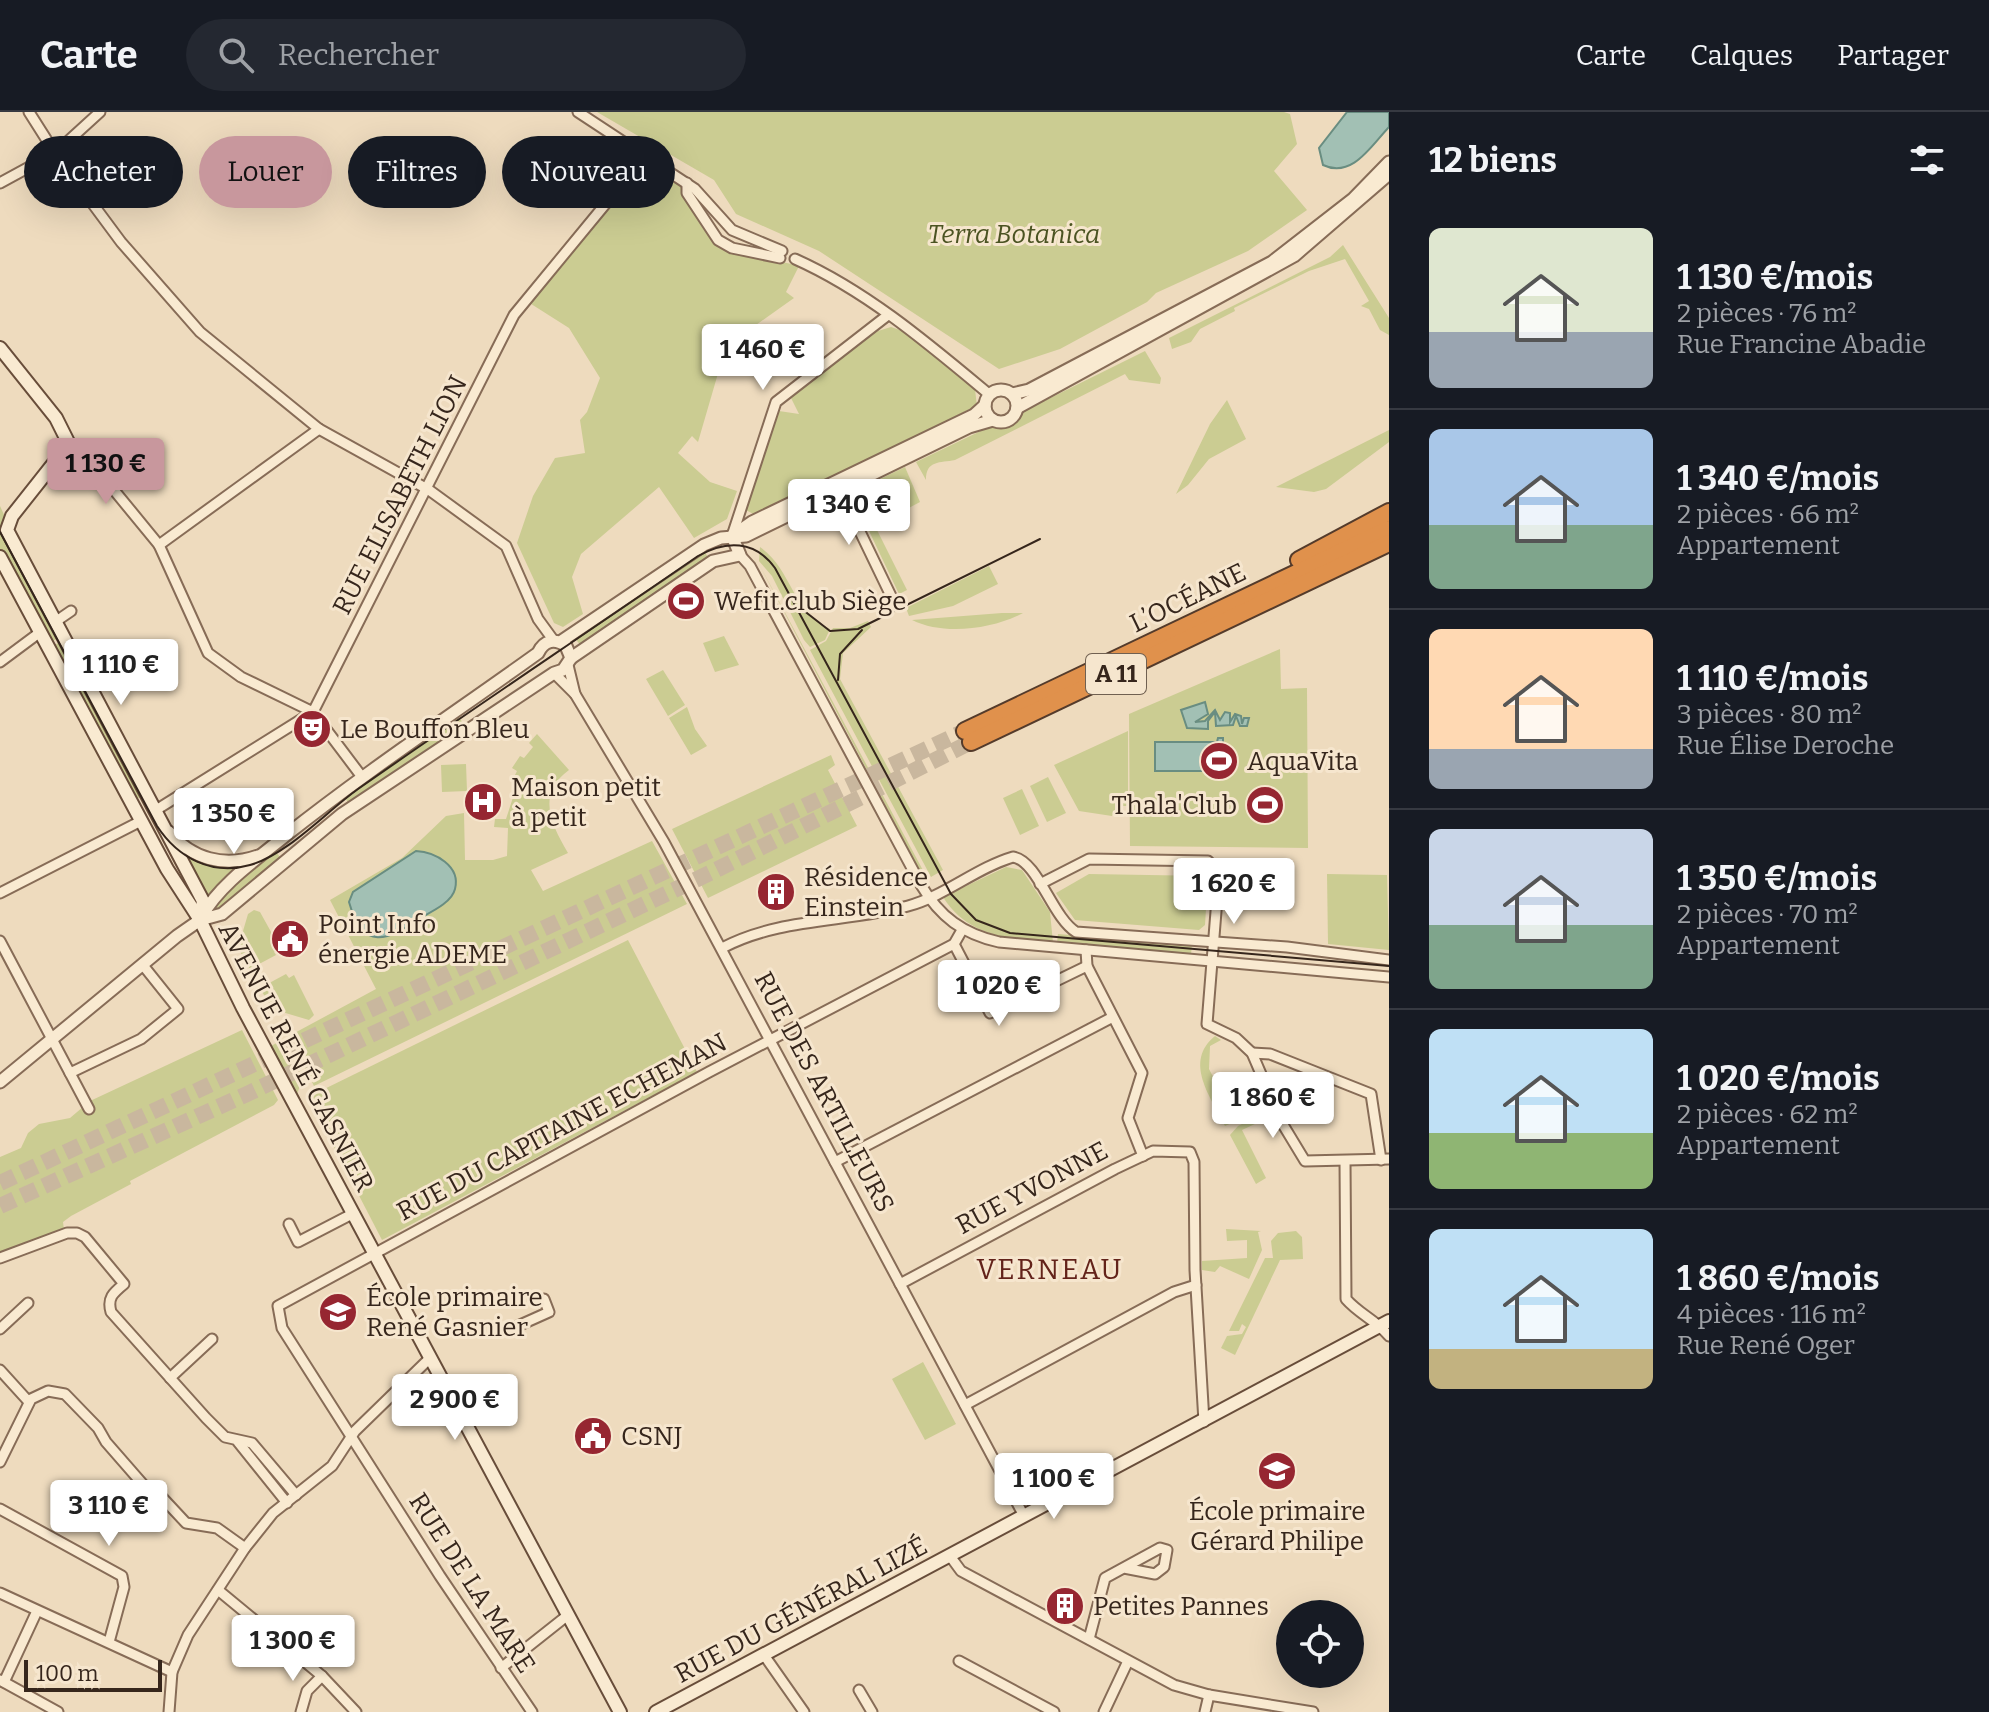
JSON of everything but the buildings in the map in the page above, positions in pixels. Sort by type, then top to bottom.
[{"type":"highway","points":[[1207,615],[1219,601],[1389,512]]},
{"type":"highway","name":"L’OCÉANE","points":[[1387,545],[968,736],[1207,615],[1389,529]]},
{"type":"main road","points":[[0,349],[56,418],[69,444],[8,524],[7,530],[203,901],[200,920]]},
{"type":"main road","points":[[0,557],[141,821],[189,908],[200,920]]},
{"type":"main road","name":"AVENUE RENÉ GASNIER","points":[[200,920],[222,969],[620,1712]]},
{"type":"main road","name":"RUE DU GÉNÉRAL LIZÉ","points":[[656,1712],[1204,1422],[1277,1379],[1386,1328]]},
{"type":"street","points":[[29,112],[44,136]]},
{"type":"street","points":[[74,136],[100,112]]},
{"type":"street","points":[[578,112],[615,136]]},
{"type":"street","points":[[200,920],[210,901],[262,854],[362,777],[540,650],[704,545],[732,536],[746,536],[972,416],[1001,390],[1012,394],[1029,390],[1272,262],[1353,199],[1389,162]]},
{"type":"street","points":[[0,183],[24,170]]},
{"type":"street","points":[[837,485],[969,427],[993,420],[1008,420],[1017,408],[1294,256],[1389,174]]},
{"type":"street","points":[[675,175],[687,183],[732,230],[781,255],[732,248],[718,240],[687,193],[687,183]]},
{"type":"street","points":[[96,208],[121,242],[200,332],[319,429],[429,490],[506,546],[538,619],[569,661]]},
{"type":"street","name":"RUE ELISABETH LION","points":[[313,712],[429,490],[514,315],[602,208]]},
{"type":"street","points":[[795,259],[818,269],[924,340],[988,400],[993,420]]},
{"type":"street","points":[[888,315],[776,402],[732,536],[928,898],[962,930],[999,942],[1389,977]]},
{"type":"street","points":[[1012,394],[1017,408]]},
{"type":"street","points":[[159,545],[319,429]]},
{"type":"street","points":[[69,444],[86,456],[159,545],[208,653],[241,677],[313,712],[362,777]]},
{"type":"street","points":[[837,485],[892,598]]},
{"type":"street","points":[[0,1082],[142,964],[200,920],[222,914],[342,814],[554,673],[713,561],[740,555]]},
{"type":"street","points":[[55,622],[71,611]]},
{"type":"street","points":[[538,619],[540,664],[554,673]]},
{"type":"street","points":[[0,662],[39,633]]},
{"type":"street","name":"RUE DES ARTILLEURS","points":[[569,661],[575,694]]},
{"type":"street","name":"RUE DES ARTILLEURS","points":[[554,673],[575,694],[722,948],[1024,1516]]},
{"type":"street","points":[[156,810],[313,712]]},
{"type":"street","points":[[0,893],[141,821]]},
{"type":"street","points":[[167,830],[190,851],[213,860],[235,861],[262,854]]},
{"type":"street","points":[[722,948],[793,924],[904,907],[1013,857],[1025,862],[1069,927],[1076,932],[1213,941],[1389,960]]},
{"type":"street","points":[[1040,884],[1089,859],[1208,861],[1219,874],[1206,1021],[1236,1038],[1252,1053],[1303,1160],[1385,1160],[1371,1094],[1270,1054],[1252,1053]]},
{"type":"street","points":[[962,930],[954,944],[986,1009],[992,1013],[1087,966]]},
{"type":"street","points":[[0,941],[89,1109]]},
{"type":"street","name":"RUE DU CAPITAINE ECHEMAN","points":[[350,1437],[282,1328],[276,1313],[278,1306],[954,944]]},
{"type":"street","points":[[1086,950],[1087,966],[1111,1018],[1142,1073],[1128,1118],[1143,1156]]},
{"type":"street","points":[[70,1073],[141,1039],[178,1009],[142,964]]},
{"type":"street","points":[[835,1162],[1111,1018]]},
{"type":"street","name":"RUE YVONNE","points":[[900,1284],[1153,1151],[1190,1152],[1194,1162],[1196,1285]]},
{"type":"street","points":[[1345,1161],[1346,1299],[1363,1318],[1386,1328]]},
{"type":"street","name":"AVENUE RENÉ GASNIER","points":[[289,1224],[298,1242],[354,1213]]},
{"type":"street","points":[[0,1258],[67,1233],[85,1237],[124,1284],[108,1303],[111,1312],[225,1437],[252,1443],[296,1495]]},
{"type":"street","points":[[965,1405],[1174,1292],[1196,1285],[1204,1422]]},
{"type":"street","points":[[511,1329],[549,1312],[544,1299]]},
{"type":"street","points":[[0,1329],[28,1303]]},
{"type":"street","points":[[170,1378],[212,1339]]},
{"type":"street","points":[[169,1712],[172,1672],[188,1635],[245,1548],[273,1513],[332,1466],[350,1437],[430,1358]]},
{"type":"street","points":[[0,1370],[29,1402]]},
{"type":"street","points":[[0,1462],[29,1402],[48,1391],[65,1394],[98,1428],[106,1442],[147,1489],[158,1493],[186,1523],[217,1528],[245,1548]]},
{"type":"street","name":"RUE DE LA MARE","points":[[350,1437],[532,1712]]},
{"type":"street","points":[[238,1442],[287,1503]]},
{"type":"street","points":[[0,1509],[122,1576],[124,1587],[109,1642]]},
{"type":"street","points":[[950,1556],[961,1571],[1174,1685],[1209,1695],[1313,1712]]},
{"type":"street","points":[[1089,1639],[1101,1585],[1105,1578],[1124,1568]]},
{"type":"street","points":[[218,1590],[322,1676],[356,1712]]},
{"type":"street","points":[[0,1593],[172,1672]]},
{"type":"street","points":[[37,1611],[2,1681],[58,1712]]},
{"type":"street","points":[[501,1668],[568,1615]]},
{"type":"street","points":[[764,1655],[804,1712]]},
{"type":"street","points":[[959,1661],[1054,1712]]},
{"type":"street","points":[[1104,1712],[1128,1661]]},
{"type":"street","points":[[301,1712],[307,1691],[322,1676]]},
{"type":"street","points":[[859,1690],[872,1712]]},
{"type":"street","points":[[1205,1712],[1209,1695]]},
{"type":"green space","name":"Terra Botanica","points":[[597,112],[1284,112],[1290,114],[1297,144],[1274,171],[1307,210],[1248,251],[1156,293],[1147,302],[1060,349],[999,369],[819,251],[736,214],[714,180],[675,157],[675,136],[638,136]]},
{"type":"green space","points":[[675,180],[720,240],[756,257],[799,266],[786,292],[794,298],[746,332],[743,330],[719,370],[698,442],[692,436],[678,453],[710,482],[737,491],[727,519],[694,538],[659,487],[581,554],[572,577],[583,614],[563,627],[554,623],[517,543],[533,496],[555,458],[585,453],[580,420],[587,412],[600,378],[569,328],[528,302],[609,208],[675,208]]},
{"type":"green space","points":[[1343,245],[1389,318],[1389,335],[1380,330],[1369,309],[1361,306],[1369,301],[1345,259],[1309,271],[1234,308],[1235,311],[1200,329],[1191,342],[1172,349],[1169,338],[1330,257]]},
{"type":"green space","points":[[891,327],[903,331],[975,389],[977,407],[972,413],[970,409],[755,515],[746,510],[779,411],[799,414],[789,394],[878,331]]},
{"type":"green space","points":[[1145,351],[1161,378],[1160,384],[1129,380],[1125,374],[955,460],[931,466],[926,480],[916,462],[991,426],[1011,427],[1024,411]]},
{"type":"green space","points":[[1227,400],[1246,439],[1209,459],[1188,485],[1176,494],[1210,424]]},
{"type":"green space","points":[[1389,430],[1389,442],[1326,489],[1314,492],[1276,487]]},
{"type":"green space","points":[[905,467],[920,502],[875,526],[907,590],[899,594],[851,493]]},
{"type":"green space","points":[[0,506],[60,637],[49,643],[0,550]]},
{"type":"green space","points":[[760,547],[779,567],[807,612],[830,629],[825,640],[810,647],[804,640],[772,576],[759,561]]},
{"type":"green space","points":[[703,549],[709,559],[581,646],[574,637]]},
{"type":"green space","points":[[759,564],[926,876],[923,877]]},
{"type":"green space","points":[[989,566],[998,584],[953,606],[909,616],[906,608]]},
{"type":"green space","points":[[1023,613],[998,623],[953,629],[912,620]]},
{"type":"green space","points":[[868,621],[871,627],[843,653],[840,679],[943,870],[931,877],[810,650],[826,641],[833,628],[850,628]]},
{"type":"green space","points":[[724,636],[739,665],[715,672],[703,643]]},
{"type":"green space","points":[[62,641],[144,795],[133,801],[51,647]]},
{"type":"green space","name":"AquaVita","points":[[1280,649],[1281,689],[1307,688],[1308,848],[1130,846],[1129,714]]},
{"type":"green space","points":[[663,670],[685,705],[668,716],[646,679]]},
{"type":"green space","points":[[687,707],[695,729],[707,746],[691,755],[669,718]]},
{"type":"green space","points":[[458,716],[465,726],[350,805],[343,795]]},
{"type":"green space","points":[[1128,731],[1128,806],[1118,806],[1112,816],[1079,811],[1054,765]]},
{"type":"green space","points":[[537,734],[569,770],[559,779],[550,799],[552,820],[568,853],[531,870],[543,891],[652,841],[687,904],[314,1086],[289,1036],[376,989],[330,900],[402,858],[446,816],[464,813],[465,860],[493,860],[507,856],[508,828],[494,827],[495,819],[506,819],[518,782],[513,779],[517,771],[512,768],[520,756],[524,758],[533,747],[529,743]]},
{"type":"green space","points":[[831,755],[835,765],[828,770],[857,826],[708,898],[672,829]]},
{"type":"green space","points":[[466,764],[467,791],[442,792],[441,765]]},
{"type":"green space","points":[[1048,777],[1066,813],[1047,822],[1030,786]]},
{"type":"green space","points":[[1022,789],[1039,826],[1020,835],[1003,798]]},
{"type":"green space","points":[[182,850],[249,862],[209,896]]},
{"type":"green space","points":[[274,850],[282,859],[220,910],[213,909],[243,875]]},
{"type":"green space","points":[[1006,867],[1022,870],[1050,912],[1053,943],[991,934],[965,920],[943,897]]},
{"type":"green space","points":[[1089,874],[1208,876],[1205,925],[1199,930],[1075,920],[1056,893]]},
{"type":"green space","points":[[1327,874],[1387,875],[1389,950],[1328,944]]},
{"type":"green space","points":[[254,910],[260,912],[280,948],[274,952],[276,955],[250,969],[238,948],[248,914]]},
{"type":"green space","points":[[1058,934],[1192,945],[1191,954],[1057,943]]},
{"type":"green space","points":[[628,940],[697,1072],[382,1240],[308,1097]]},
{"type":"green space","points":[[286,974],[289,978],[294,975],[314,1015],[309,1020],[272,1009],[260,988]]},
{"type":"green space","points":[[242,1030],[278,1100],[274,1105],[130,1181],[131,1184],[71,1216],[63,1222],[64,1230],[0,1252],[0,1157],[21,1148],[28,1133],[39,1124],[70,1118],[90,1101]]},
{"type":"green space","points":[[1215,1036],[1221,1040],[1210,1046],[1209,1069],[1236,1121],[1225,1126],[1207,1092],[1200,1068],[1206,1046]]},
{"type":"green space","points":[[282,1040],[303,1078],[297,1094],[271,1046]]},
{"type":"green space","points":[[1269,1110],[1270,1117],[1242,1130],[1266,1178],[1256,1184],[1230,1135],[1238,1126]]},
{"type":"green space","points":[[1226,1229],[1261,1231],[1258,1232],[1262,1250],[1249,1279],[1220,1266],[1215,1272],[1202,1270],[1202,1261],[1247,1258],[1247,1240],[1227,1241]]},
{"type":"green space","points":[[1296,1231],[1302,1237],[1303,1259],[1280,1260],[1235,1355],[1221,1348],[1227,1336],[1242,1334],[1246,1327],[1242,1324],[1239,1331],[1229,1331],[1265,1258],[1273,1258],[1271,1241],[1278,1233]]},
{"type":"green space","points":[[923,1362],[956,1424],[925,1440],[892,1379]]},
{"type":"shaded area","points":[[1347,112],[1389,112],[1389,127],[1352,164],[1343,168],[1323,165],[1319,148]]},
{"type":"shaded area","points":[[1205,702],[1208,714],[1195,722],[1205,721],[1215,710],[1220,720],[1225,712],[1230,713],[1230,722],[1235,714],[1241,716],[1242,724],[1244,718],[1249,718],[1247,726],[1240,726],[1236,716],[1233,725],[1216,726],[1215,712],[1208,721],[1208,729],[1187,728],[1181,710]]},
{"type":"shaded area","points":[[1218,738],[1223,738],[1223,771],[1155,771],[1155,742],[1217,742]]},
{"type":"shaded area","points":[[416,851],[438,857],[450,867],[456,881],[453,894],[442,906],[398,932],[378,937],[369,935],[361,929],[349,902],[353,892]]},
{"type":"tunnel","points":[[0,1183],[965,731]]},
{"type":"tunnel","points":[[0,1206],[247,1094],[712,872],[971,742]]},
{"type":"tram line","points":[[0,532],[157,826],[175,847],[209,866],[236,868],[264,860],[278,852],[358,789],[698,556],[729,545],[758,552],[775,568],[951,894],[976,920],[1010,933],[1389,966]]},
{"type":"tram line","points":[[803,610],[830,631],[858,629],[1040,539]]},
{"type":"tram line","points":[[838,680],[840,654],[862,630]]},
{"type":"place","name":"Wefit.club Siège","points":[[686,601]]},
{"type":"place","name":"Le Bouffon Bleu","points":[[312,729]]},
{"type":"place","name":"AquaVita","points":[[1219,761]]},
{"type":"place","name":"Maison petit à petit","points":[[483,802]]},
{"type":"place","name":"Thala'Club","points":[[1265,805]]},
{"type":"place","name":"Résidence Einstein","points":[[776,892]]},
{"type":"place","name":"Point Info énergie ADEME","points":[[290,939]]},
{"type":"place","name":"École primaire René Gasnier","points":[[338,1312]]},
{"type":"place","name":"CSNJ","points":[[593,1436]]},
{"type":"place","name":"École primaire Gérard Philipe","points":[[1277,1471]]},
{"type":"place","name":"Petites Pannes","points":[[1065,1606]]},
{"type":"district","name":"VERNEAU","points":[[1050,1269]]}]
